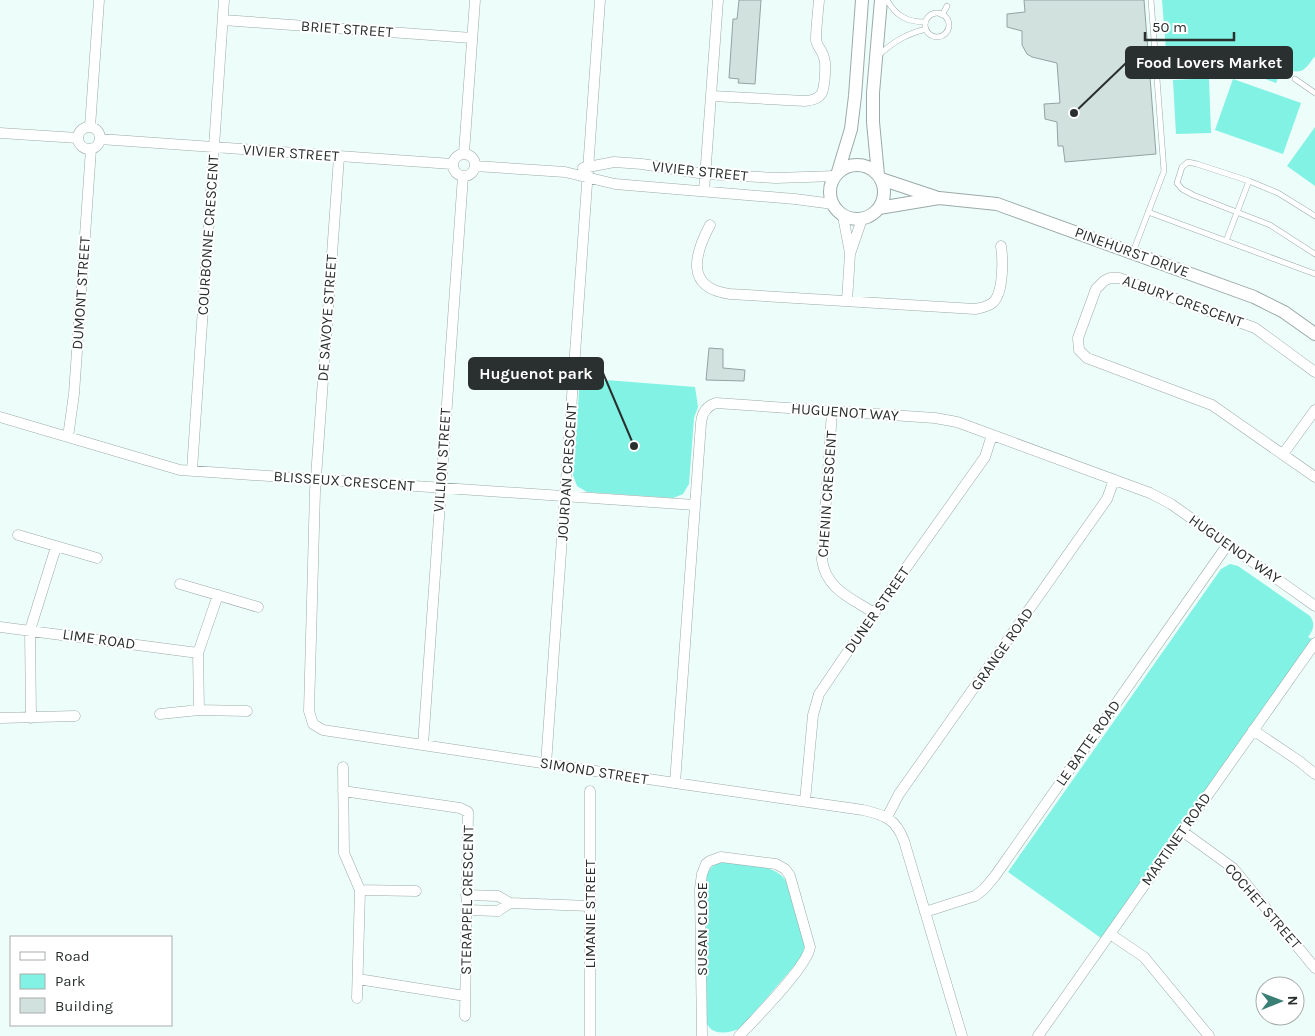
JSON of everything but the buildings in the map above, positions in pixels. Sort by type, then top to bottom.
[{"type":"street","points":[[90,127],[99,0]]},
{"type":"street","name":"COURBONNE CRESCENT","points":[[192,470],[224,0]]},
{"type":"street","points":[[464,153],[475,0]]},
{"type":"street","name":"JOURDAN CRESCENT","points":[[546,764],[600,0]]},
{"type":"street","points":[[704,191],[718,0]]},
{"type":"street","points":[[712,96],[805,101],[813,101],[818,98],[824,87],[825,67],[824,58],[816,39],[819,0]]},
{"type":"street","points":[[862,0],[851,129],[830,190],[832,204],[837,211],[851,219],[862,219],[871,215],[879,208],[884,194],[879,177],[873,122],[881,0]]},
{"type":"street","name":"BRIET STREET","points":[[223,20],[472,38]]},
{"type":"street","points":[[90,127],[96,129],[100,139],[98,144],[91,149],[82,146],[78,138],[84,128],[90,127]]},
{"type":"street","points":[[0,133],[78,138]]},
{"type":"street","name":"VIVIER STREET","points":[[100,139],[452,164]]},
{"type":"street","name":"DUMONT STREET","points":[[68,437],[74,394],[91,149]]},
{"type":"street","points":[[464,153],[470,155],[474,160],[475,166],[473,171],[463,176],[455,172],[452,164],[454,158],[464,153]]},
{"type":"street","name":"DE SAVOYE STREET","points":[[316,479],[339,157]]},
{"type":"street","name":"VIVIER STREET","points":[[588,173],[614,162],[642,164],[706,174],[783,178],[837,174]]},
{"type":"street","points":[[837,174],[846,167],[854,165],[871,169],[879,177]]},
{"type":"street","name":"VIVIER STREET","points":[[475,166],[588,173],[614,184],[832,204]]},
{"type":"street","name":"VILLION STREET","points":[[423,745],[463,176]]},
{"type":"street","name":"PINEHURST DRIVE","points":[[879,177],[939,198],[997,204],[1132,252],[1254,297],[1284,312],[1315,334]]},
{"type":"street","name":"PINEHURST DRIVE","points":[[879,208],[939,198]]},
{"type":"street","points":[[843,216],[850,254],[847,301]]},
{"type":"street","points":[[850,254],[862,219]]},
{"type":"street","points":[[710,225],[700,244],[698,262],[700,279],[707,287],[730,294],[969,309],[986,306],[995,299],[1000,286],[1004,268],[1001,246]]},
{"type":"street","name":"ALBURY CRESCENT","points":[[1315,372],[1254,328],[1119,278],[1110,278],[1096,289],[1078,338],[1078,347],[1084,356],[1212,405],[1315,477]]},
{"type":"street","name":"HUGUENOT WAY","points":[[675,783],[701,423],[702,416],[712,404],[722,403],[947,419],[1150,493],[1171,504],[1315,606]]},
{"type":"street","points":[[1283,454],[1315,410]]},
{"type":"street","name":"CHENIN CRESCENT","points":[[832,411],[822,560],[823,569],[834,586],[874,613]]},
{"type":"street","name":"BLISSEUX CRESCENT","points":[[0,417],[163,466],[192,470],[695,506]]},
{"type":"street","name":"DUNER STREET","points":[[805,801],[816,700],[874,613],[985,457],[990,447],[992,435]]},
{"type":"street","name":"SIMOND STREET","points":[[316,479],[313,522],[310,701],[311,719],[316,727],[323,730],[546,764],[864,810],[887,817]]},
{"type":"street","name":"GRANGE ROAD","points":[[887,817],[905,786],[1107,499],[1114,480]]},
{"type":"street","points":[[18,535],[97,558]]},
{"type":"street","name":"LE BATTE ROAD","points":[[925,912],[975,896],[995,876],[1228,544]]},
{"type":"street","points":[[31,718],[30,630],[56,546]]},
{"type":"street","points":[[180,584],[258,607]]},
{"type":"street","points":[[199,710],[198,653],[218,595]]},
{"type":"street","name":"LIME ROAD","points":[[0,627],[198,653]]},
{"type":"street","name":"MARTINET ROAD","points":[[1040,1035],[1315,643]]},
{"type":"street","points":[[160,714],[199,710],[247,711]]},
{"type":"street","points":[[0,718],[75,716]]},
{"type":"street","points":[[1253,730],[1315,774]]},
{"type":"street","points":[[343,767],[344,853],[360,890],[357,998]]},
{"type":"street","name":"STERAPPEL CRESCENT","points":[[343,791],[465,809],[469,814],[465,1016]]},
{"type":"street","name":"LIMANIE STREET","points":[[590,791],[590,1036]]},
{"type":"street","points":[[887,817],[902,834],[962,1036]]},
{"type":"street","name":"COCHET STREET","points":[[1182,831],[1233,868],[1315,968]]},
{"type":"street","name":"SUSAN CLOSE","points":[[702,1036],[700,889],[703,868],[710,861],[721,857],[776,864],[785,869],[790,876],[810,947],[809,953],[794,974],[739,1036]]},
{"type":"street","points":[[360,890],[416,891]]},
{"type":"street","points":[[466,895],[498,896],[510,903],[590,906]]},
{"type":"street","points":[[466,910],[498,911],[510,903]]},
{"type":"street","points":[[1110,934],[1144,957],[1209,1036]]},
{"type":"street","name":"STERAPPEL CRESCENT","points":[[358,979],[465,996]]},
{"type":"lane","points":[[887,0],[896,13],[906,20],[925,22]]},
{"type":"lane","points":[[1132,252],[1162,178],[1165,162],[1151,0]]},
{"type":"lane","points":[[942,15],[947,6]]},
{"type":"lane","points":[[943,35],[932,36],[926,30],[925,22],[930,16],[934,14],[942,15],[947,20],[946,32],[943,35],[944,43]]},
{"type":"lane","points":[[876,59],[890,45],[904,36],[926,30]]},
{"type":"lane","points":[[1295,79],[1315,93]]},
{"type":"lane","points":[[1315,216],[1278,193],[1192,162],[1186,163],[1182,167],[1177,183],[1182,189],[1193,195],[1270,225],[1315,254]]},
{"type":"lane","points":[[1226,241],[1249,181]]},
{"type":"lane","points":[[1148,212],[1315,274]]},
{"type":"green space","points":[[1162,0],[1315,0],[1315,58],[1298,72],[1283,68],[1276,83],[1218,62],[1175,65],[1168,75]]},
{"type":"green space","points":[[1209,78],[1211,133],[1176,134],[1173,80]]},
{"type":"green space","points":[[1233,79],[1301,103],[1283,154],[1215,130]]},
{"type":"green space","points":[[1315,127],[1315,186],[1287,166]]},
{"type":"green space","points":[[580,378],[695,387],[698,407],[694,418],[689,484],[683,494],[673,498],[587,492],[577,486],[573,475]]},
{"type":"green space","points":[[1230,564],[1238,566],[1310,616],[1313,626],[1312,632],[1308,637],[1312,639],[1101,938],[1008,872],[1221,569]]},
{"type":"green space","points":[[722,861],[757,865],[781,875],[786,881],[805,946],[800,959],[741,1028],[731,1032],[715,1031],[708,1026],[706,1021],[706,877],[712,867]]},
{"type":"place","name":"Food Lovers Market","points":[[1074,113]]},
{"type":"place","name":"Huguenot park","points":[[634,446]]}]
